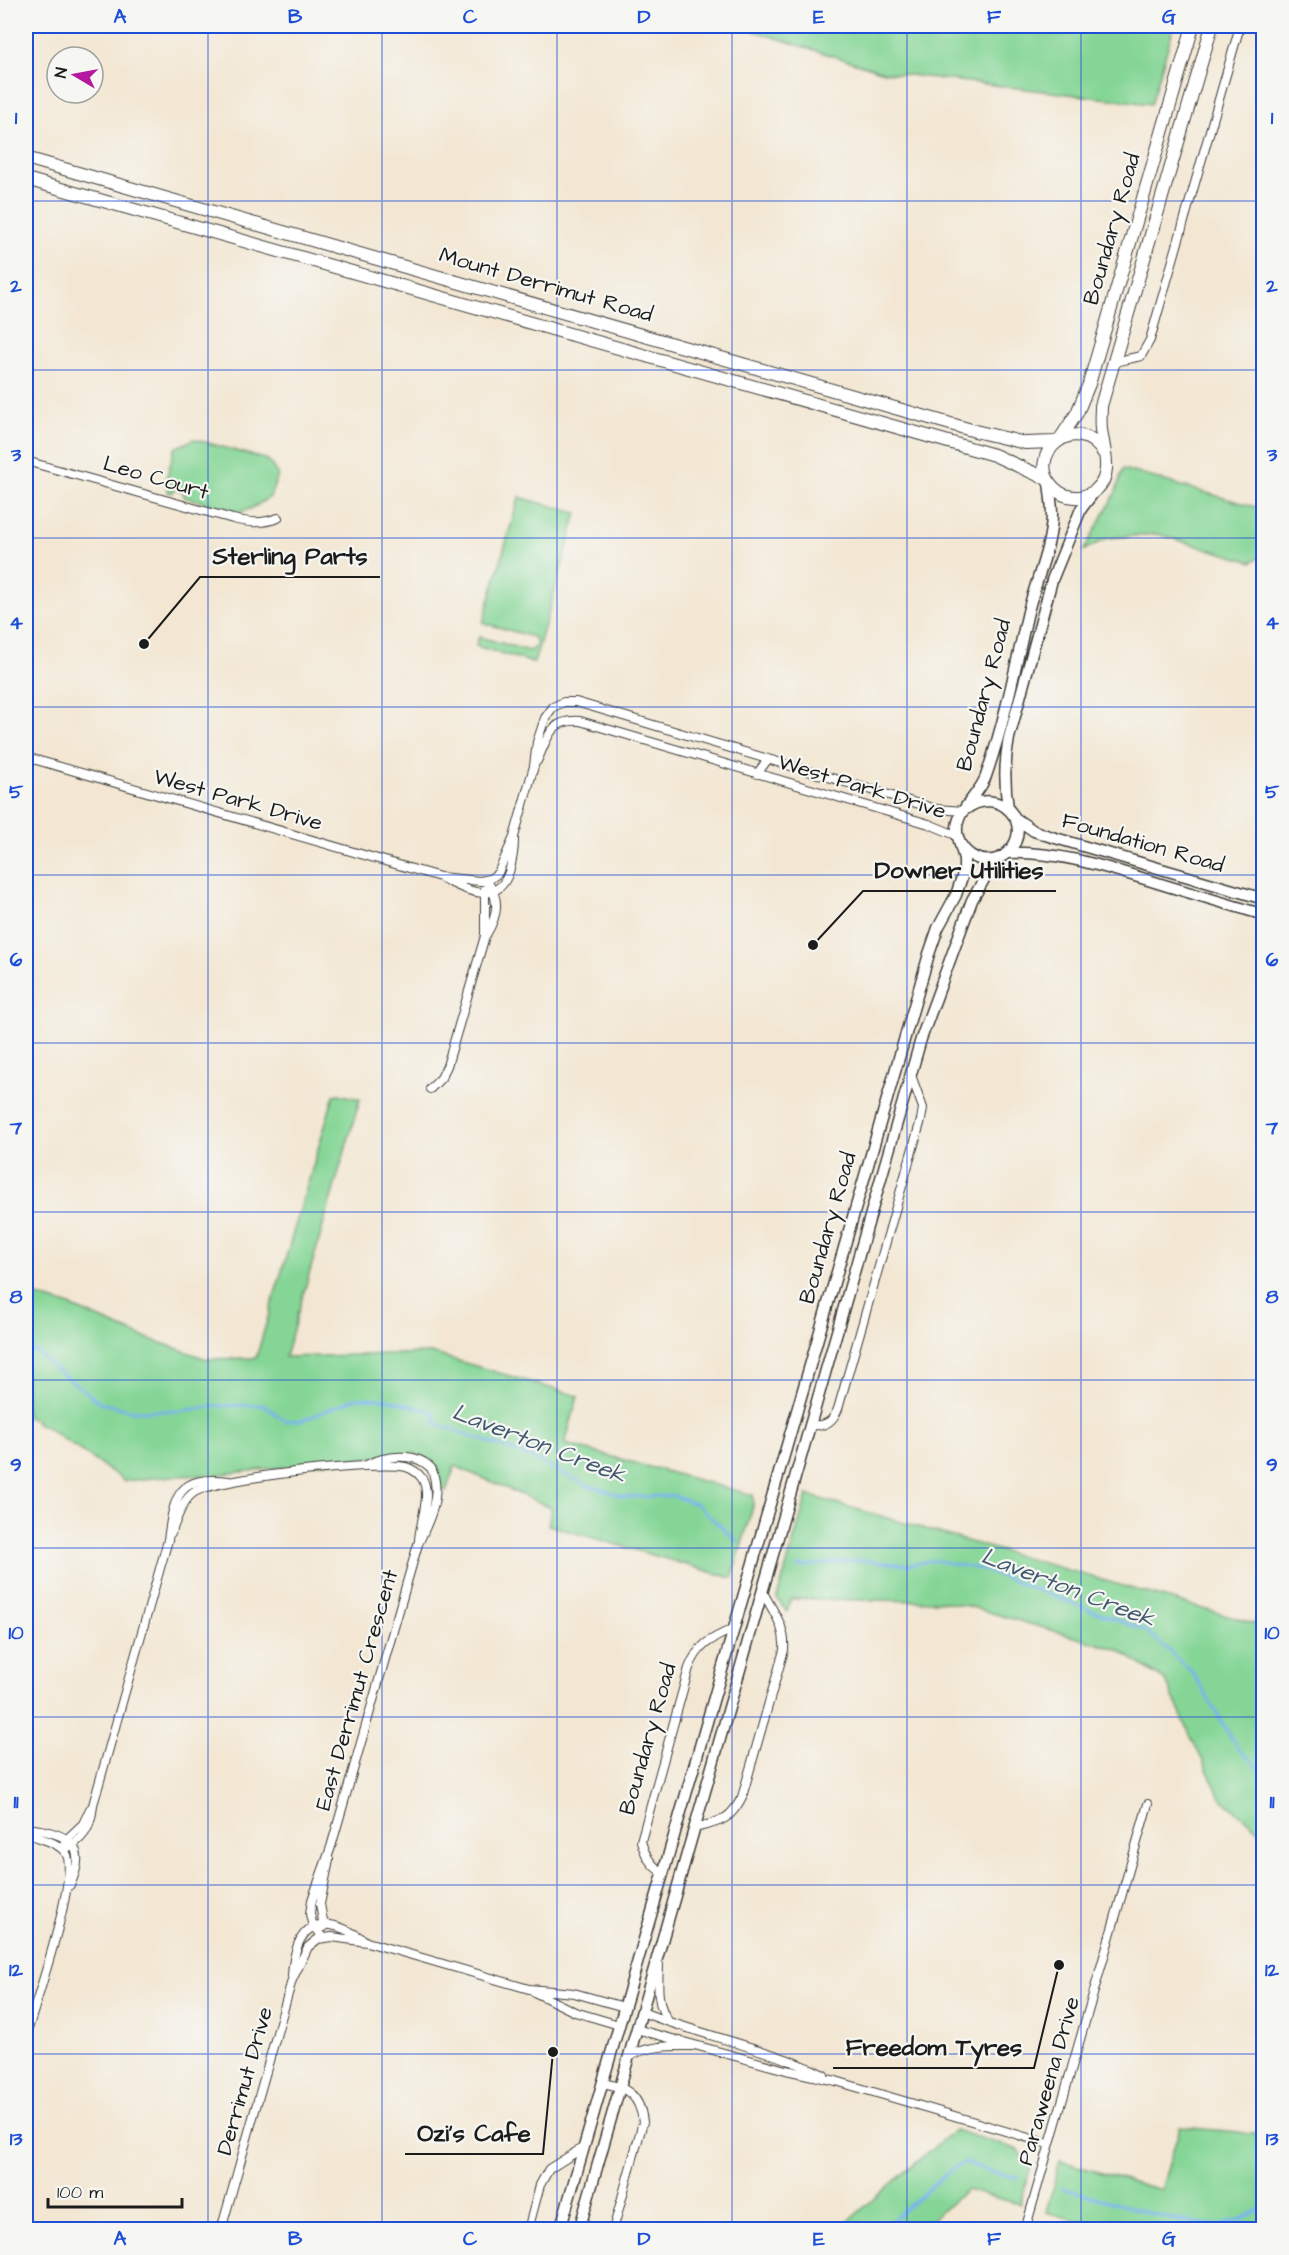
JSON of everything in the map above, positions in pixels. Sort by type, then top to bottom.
[{"type":"main road","name":"Boundary Road","points":[[1058,441],[1077,413],[1089,384],[1193,26]]},
{"type":"main road","name":"Boundary Road","points":[[1105,454],[1101,429],[1101,406],[1212,26]]},
{"type":"main road","name":"Mount Derrimut Road","points":[[26,158],[975,431],[1025,443],[1058,441]]},
{"type":"main road","name":"Mount Derrimut Road","points":[[26,179],[994,455],[1048,481]]},
{"type":"main road","points":[[1070,435],[1081,435],[1099,445],[1105,454],[1106,475],[1094,491],[1085,496],[1065,495],[1056,490],[1048,481],[1045,459],[1058,441],[1070,435]]},
{"type":"main road","name":"Boundary Road","points":[[965,810],[986,778],[1050,533],[1052,514],[1048,481]]},
{"type":"main road","name":"Boundary Road","points":[[1012,813],[1004,780],[1004,764],[1016,715],[1052,580],[1081,509],[1094,491]]},
{"type":"main road","points":[[982,800],[992,800],[1012,813],[1017,837],[1007,853],[987,861],[970,855],[958,838],[958,823],[965,810],[982,800]]},
{"type":"main road","name":"Foundation Road","points":[[1012,813],[1034,831],[1263,899]]},
{"type":"main road","name":"Boundary Road","points":[[560,2229],[928,954],[938,928],[956,895],[964,871],[964,860],[958,838]]},
{"type":"main road","name":"Foundation Road","points":[[1007,853],[1050,854],[1118,871],[1263,915]]},
{"type":"main road","points":[[1118,871],[1121,857]]},
{"type":"main road","name":"Boundary Road","points":[[579,2229],[812,1425],[921,1039],[972,900],[996,859]]},
{"type":"main road","points":[[793,1419],[812,1425]]},
{"type":"main road","points":[[663,1874],[675,1868],[686,1858]]},
{"type":"main road","points":[[624,2007],[642,2012]]},
{"type":"main road","points":[[619,2025],[636,2029]]},
{"type":"street","points":[[1114,362],[1141,356],[1150,340],[1240,26]]},
{"type":"street","name":"Leo Court","points":[[26,461],[233,519],[264,523],[278,518]]},
{"type":"street","name":"West Park Drive","points":[[553,707],[564,702],[576,702],[936,808],[965,810]]},
{"type":"street","points":[[534,766],[548,737],[558,724],[553,707]]},
{"type":"street","points":[[486,880],[498,873],[514,837],[534,766],[541,727],[553,707]]},
{"type":"street","name":"West Park Drive","points":[[558,724],[580,721],[929,824],[958,838]]},
{"type":"street","name":"West Park Drive","points":[[755,755],[756,774]]},
{"type":"street","name":"West Park Drive","points":[[26,757],[440,877],[468,889],[484,893],[495,891]]},
{"type":"street","name":"West Park Drive","points":[[756,774],[768,759]]},
{"type":"street","points":[[495,891],[503,886],[509,870],[514,837]]},
{"type":"street","name":"West Park Drive","points":[[440,877],[486,880]]},
{"type":"street","points":[[485,936],[496,912],[495,891],[486,880]]},
{"type":"street","points":[[430,1089],[441,1078],[447,1066],[485,936],[486,880]]},
{"type":"street","points":[[812,1425],[819,1426],[830,1422],[834,1419],[838,1409],[921,1120],[922,1108],[911,1075]]},
{"type":"street","name":"East Derrimut Crescent","points":[[314,1926],[310,1914],[312,1900],[331,1847],[418,1544],[435,1501],[436,1483],[431,1468],[419,1460],[405,1457],[380,1460],[366,1465]]},
{"type":"street","name":"East Derrimut Crescent","points":[[73,1845],[88,1830],[93,1805],[168,1540],[174,1510],[183,1489],[195,1481],[212,1479],[229,1481],[366,1465],[406,1467],[422,1478],[427,1492],[418,1544]]},
{"type":"street","points":[[695,1828],[719,1822],[728,1817],[736,1809],[742,1797],[784,1650],[783,1627],[763,1592]]},
{"type":"street","name":"Boundary Road","points":[[663,1874],[651,1864],[641,1841],[689,1668],[701,1647],[733,1629]]},
{"type":"street","name":"Paraweena Drive","points":[[1025,2229],[1148,1804]]},
{"type":"street","name":"East Derrimut Crescent","points":[[66,1838],[83,1824],[93,1805]]},
{"type":"street","points":[[26,1831],[33,1828],[66,1838],[73,1845],[78,1856],[78,1863],[67,1892],[26,2036]]},
{"type":"street","points":[[26,1831],[55,1843],[68,1857],[67,1892]]},
{"type":"street","points":[[63,1850],[66,1838]]},
{"type":"street","points":[[63,1850],[73,1845]]},
{"type":"street","name":"East Derrimut Crescent","points":[[323,1937],[325,1924],[320,1904],[331,1847]]},
{"type":"street","points":[[367,1942],[352,1933],[325,1924],[314,1926],[323,1937],[367,1942],[529,1989],[583,1995],[624,2007]]},
{"type":"street","name":"Derrimut Drive","points":[[222,2228],[292,1980],[298,1944],[307,1930],[314,1926]]},
{"type":"street","name":"Derrimut Drive","points":[[292,1980],[308,1947],[323,1937]]},
{"type":"street","points":[[660,1951],[659,2000],[662,2013],[670,2023]]},
{"type":"street","points":[[529,1989],[575,2012],[619,2025]]},
{"type":"street","points":[[642,2012],[670,2023],[784,2057],[836,2081]]},
{"type":"street","points":[[636,2029],[786,2070],[836,2081],[1049,2144]]},
{"type":"street","points":[[628,2058],[635,2052],[645,2049],[699,2045]]},
{"type":"street","points":[[602,2083],[620,2086],[629,2091],[642,2114],[643,2122],[613,2229]]},
{"type":"street","points":[[528,2229],[540,2185],[549,2169],[584,2147]]},
{"type":"green space","points":[[738,26],[1174,26],[1151,104],[884,72]]},
{"type":"green space","points":[[194,439],[268,460],[278,475],[270,497],[252,508],[237,512],[184,497],[183,491],[175,489],[172,493],[168,492],[166,479],[175,448]]},
{"type":"green space","points":[[1123,469],[1263,509],[1263,555],[1252,562],[1157,534],[1108,538],[1084,550],[1115,494]]},
{"type":"green space","points":[[519,497],[577,513],[534,663],[476,646],[479,637],[530,651],[537,642],[533,637],[483,623]]},
{"type":"green space","points":[[334,1095],[360,1099],[285,1357],[431,1353],[578,1396],[565,1444],[753,1495],[753,1506],[732,1578],[548,1525],[552,1508],[455,1466],[446,1491],[441,1490],[441,1483],[434,1467],[414,1453],[213,1475],[125,1481],[44,1426],[36,1423],[36,1420],[26,1417],[26,1293],[68,1305],[138,1335],[207,1359],[256,1358]]},
{"type":"green space","points":[[807,1495],[1263,1626],[1263,1834],[1221,1798],[1166,1681],[1119,1650],[968,1606],[939,1601],[791,1599],[787,1612],[777,1599]]},
{"type":"green space","points":[[1180,2127],[1263,2134],[1263,2229],[1108,2229],[1046,2212],[1060,2161],[1161,2190]]},
{"type":"green space","points":[[954,2130],[1019,2150],[1030,2169],[1020,2204],[966,2190],[920,2229],[839,2229]]},
{"type":"waterway","name":"Laverton Creek","points":[[26,1350],[36,1351],[54,1368],[101,1403],[133,1411],[180,1411],[215,1406],[264,1405],[284,1420],[301,1421],[357,1398],[387,1399],[433,1412],[437,1424],[527,1456],[587,1485],[624,1497],[673,1496],[696,1504],[738,1542]]},
{"type":"waterway","name":"Laverton Creek","points":[[797,1567],[858,1560],[908,1565],[934,1560],[984,1570],[1147,1631],[1193,1673],[1238,1749],[1264,1772]]},
{"type":"waterway","points":[[881,2230],[952,2169],[965,2162],[988,2171],[1019,2178]]},
{"type":"waterway","points":[[1062,2188],[1175,2220],[1219,2226],[1242,2219],[1264,2207]]},
{"type":"place","name":"Sterling Parts","points":[[144,644]]},
{"type":"place","name":"Downer Utilities","points":[[813,945]]},
{"type":"place","name":"Freedom Tyres","points":[[1059,1965]]},
{"type":"place","name":"Ozi's Cafe","points":[[553,2052]]}]
